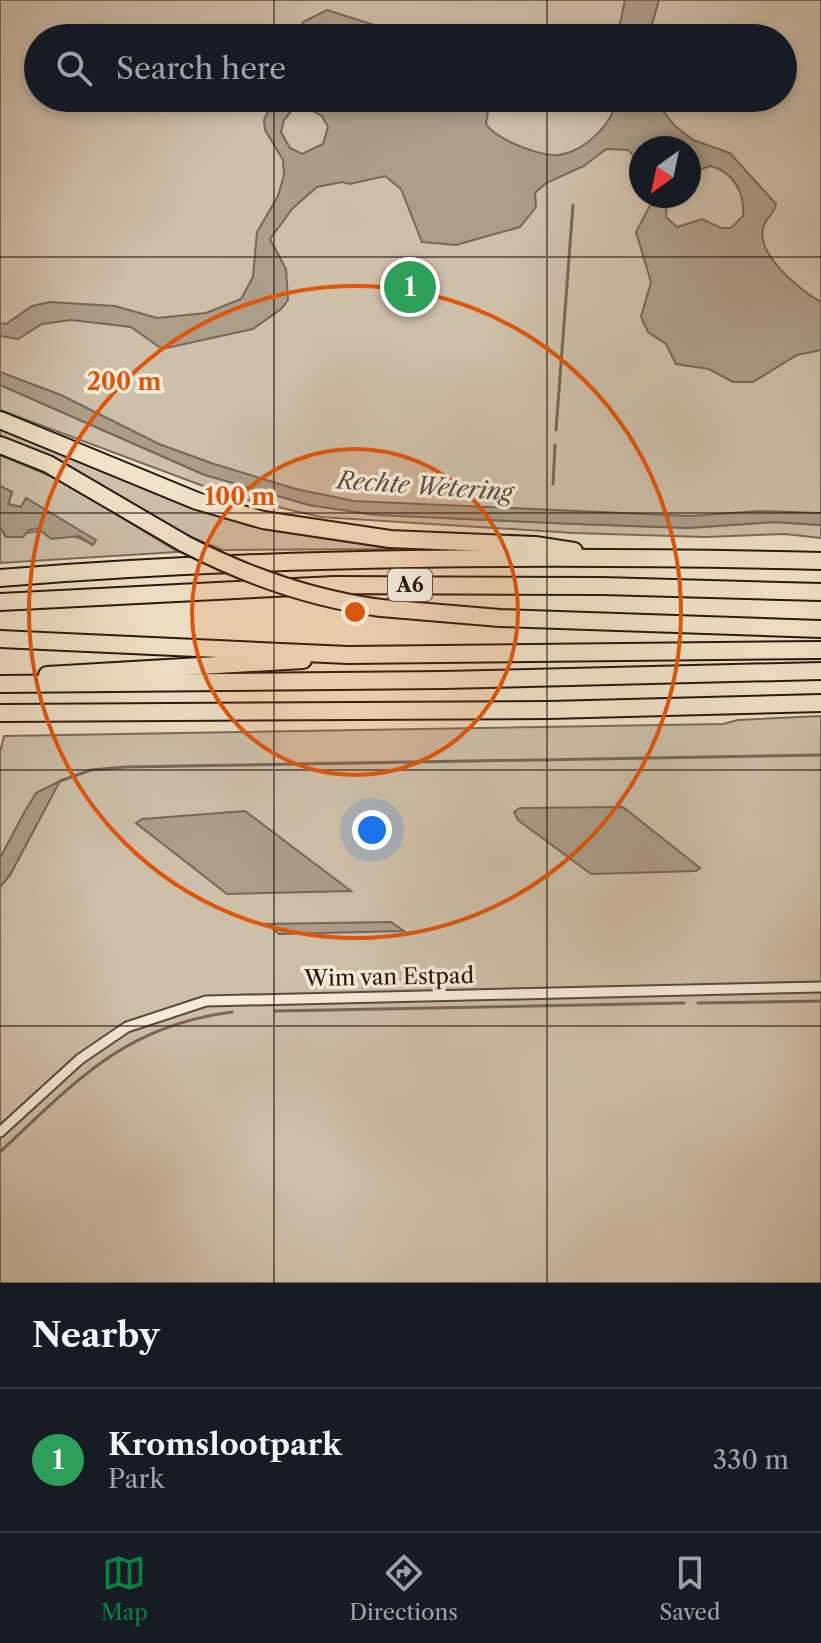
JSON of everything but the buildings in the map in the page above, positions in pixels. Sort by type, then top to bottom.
[{"type":"highway","name":"A6","points":[[0,420],[197,501],[263,520],[390,539],[535,545],[607,556]]},
{"type":"highway","name":"A6","points":[[0,445],[48,464],[185,544],[271,581],[381,608],[500,618],[821,629]]},
{"type":"highway","name":"A6","points":[[0,578],[318,562],[534,560],[607,556],[821,561]]},
{"type":"highway","name":"A6","points":[[0,602],[349,585],[821,592]]},
{"type":"highway","points":[[0,639],[348,655],[821,650]]},
{"type":"highway","points":[[0,682],[94,670],[325,660],[348,655]]},
{"type":"highway","points":[[0,682],[443,680],[821,671]]},
{"type":"highway","points":[[0,713],[37,715],[821,703]]},
{"type":"highway","points":[[0,719],[37,715]]},
{"type":"street","name":"Wim van Estpad","points":[[0,1132],[80,1059],[127,1027],[206,1001],[821,987]]},
{"type":"shaded area","points":[[0,0],[821,0],[821,516],[610,521],[332,505],[227,478],[0,379]]},
{"type":"shaded area","points":[[625,0],[659,0],[652,24],[620,24]]},
{"type":"shaded area","points":[[327,10],[371,24],[302,24]]},
{"type":"shaded area","points":[[268,112],[291,112],[284,120],[281,132],[290,148],[302,154],[323,144],[328,127],[322,116],[315,112],[488,112],[486,124],[491,130],[525,148],[552,155],[573,151],[583,145],[603,128],[612,112],[664,112],[688,136],[629,136],[629,151],[606,149],[584,166],[546,183],[535,193],[536,207],[520,227],[456,245],[422,242],[401,189],[385,176],[317,187],[293,208],[270,239],[286,269],[288,300],[281,309],[253,329],[162,349],[131,327],[71,320],[42,324],[18,339],[0,336],[0,323],[6,324],[32,306],[50,302],[115,306],[157,318],[206,313],[241,299],[253,277],[257,232],[278,196],[284,175],[283,160],[265,130],[264,120]]},
{"type":"shaded area","points":[[701,143],[730,153],[776,204],[764,225],[762,236],[765,247],[791,280],[821,302],[821,350],[797,355],[753,382],[733,382],[709,369],[676,364],[666,344],[648,332],[641,317],[651,282],[636,232],[649,208],[666,208],[666,217],[677,227],[702,219],[721,228],[731,228],[743,216],[742,199],[736,184],[725,173],[710,166],[701,169]]},
{"type":"shaded area","points":[[0,372],[61,395],[159,444],[296,489],[354,501],[690,516],[759,511],[821,513],[821,525],[774,522],[688,528],[576,524],[375,515],[309,505],[205,475],[0,385]]},
{"type":"shaded area","points":[[0,385],[200,473],[309,505],[446,518],[576,524],[688,528],[774,522],[821,525],[821,538],[785,534],[705,537],[574,533],[321,517],[230,496],[0,410]]},
{"type":"shaded area","points":[[0,429],[186,506],[270,530],[394,549],[223,550],[180,533],[0,439]]},
{"type":"shaded area","points":[[0,455],[62,481],[178,552],[0,563],[0,527],[6,537],[29,532],[51,532],[72,535],[93,545],[26,499],[21,507],[8,504],[12,492],[0,486]]},
{"type":"shaded area","points":[[0,486],[12,492],[8,504],[21,507],[26,498],[96,540],[93,545],[79,536],[51,539],[39,529],[29,530],[23,537],[6,537],[0,527]]},
{"type":"shaded area","points":[[821,716],[821,1283],[0,1283],[0,887],[10,875],[59,782],[36,793],[0,858],[0,752],[4,736],[723,724],[738,720]]},
{"type":"shaded area","points":[[60,781],[10,875],[0,887],[0,858],[24,813],[36,793]]},
{"type":"shaded area","points":[[623,807],[700,868],[696,871],[591,874],[518,820],[514,812],[520,808]]},
{"type":"shaded area","points":[[245,811],[351,891],[227,894],[136,823],[142,819]]},
{"type":"shaded area","points":[[391,922],[404,931],[279,934],[267,924]]},
{"type":"waterway","points":[[556,430],[573,205]]},
{"type":"waterway","points":[[553,484],[555,445]]},
{"type":"waterway","points":[[60,781],[91,770],[126,767],[821,755]]},
{"type":"waterway","points":[[698,1003],[821,1001]]},
{"type":"waterway","points":[[275,1011],[684,1003]]},
{"type":"waterway","points":[[0,1152],[78,1080],[131,1044],[194,1019],[232,1012]]},
{"type":"place","name":"Kromslootpark","points":[[410,287]]},
{"type":"water label","name":"Rechte Wetering","points":[[425,486]]}]
